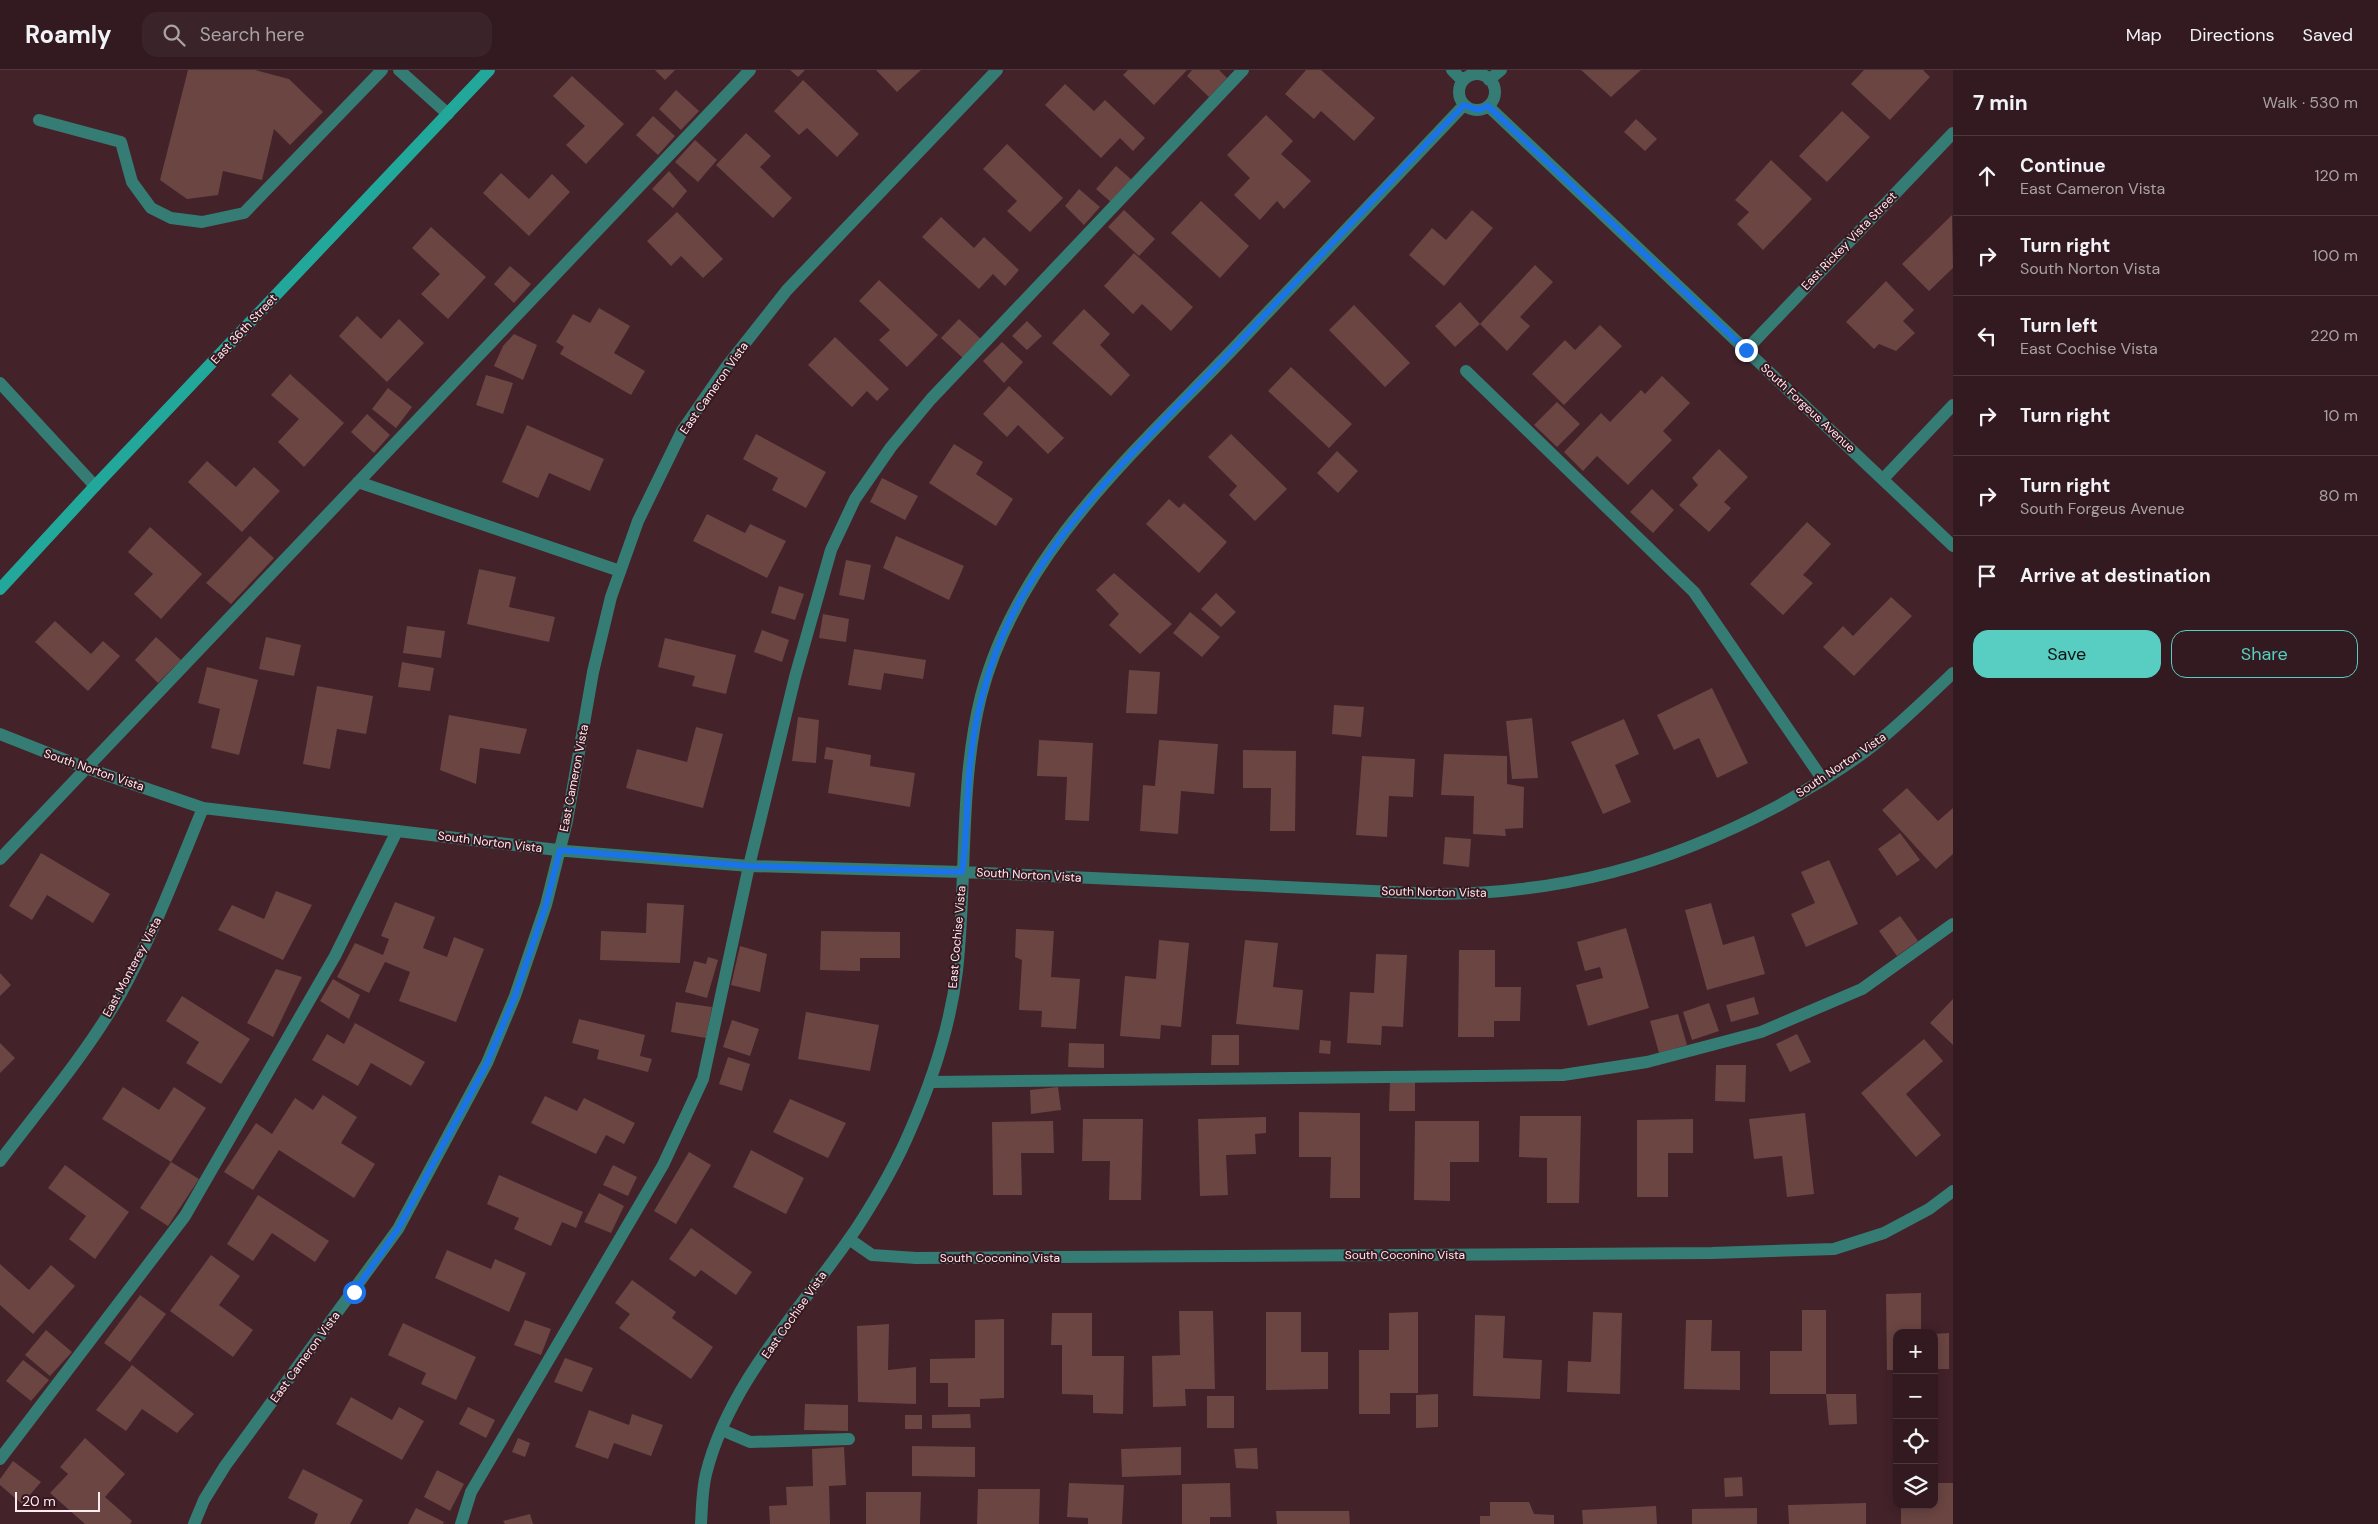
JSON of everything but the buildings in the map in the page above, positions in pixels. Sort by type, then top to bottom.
[{"type":"main road","name":"East 36th Street","points":[[0,589],[489,70]]},
{"type":"street","points":[[39,120],[121,142],[132,182],[151,208],[171,218],[202,222],[244,213],[382,70]]},
{"type":"street","points":[[399,70],[448,114]]},
{"type":"street","points":[[0,858],[750,70]]},
{"type":"street","name":"East Cameron Vista","points":[[194,1524],[204,1500],[225,1466],[398,1229],[446,1143],[487,1063],[515,996],[546,905],[567,821],[594,672],[611,597],[638,521],[682,431],[727,366],[787,290],[998,70]]},
{"type":"street","points":[[461,1524],[471,1492],[663,1165],[703,1079],[749,866],[795,677],[831,550],[855,499],[891,447],[931,399],[1243,70]]},
{"type":"street","points":[[1452,70],[1463,81]]},
{"type":"street","points":[[1490,80],[1501,70]]},
{"type":"street","points":[[1479,74],[1490,80],[1494,90],[1492,101],[1488,106],[1478,110],[1464,105],[1459,92],[1463,81],[1479,74]]},
{"type":"street","name":"East Cochise Vista","points":[[701,1524],[705,1477],[730,1410],[786,1322],[849,1238],[895,1165],[932,1082],[944,1038],[957,972],[962,872],[972,748],[981,696],[997,650],[1019,600],[1044,560],[1072,522],[1128,458],[1464,105]]},
{"type":"street","name":"South Forgeus Avenue","points":[[1488,106],[1953,546]]},
{"type":"street","name":"East Rickey Vista Street","points":[[1746,350],[1953,133]]},
{"type":"street","points":[[1466,371],[1694,592],[1823,780]]},
{"type":"street","points":[[0,383],[95,486]]},
{"type":"street","points":[[1883,479],[1953,405]]},
{"type":"street","points":[[358,482],[620,571]]},
{"type":"street","name":"South Norton Vista","points":[[0,734],[86,768],[202,808],[560,850],[749,866],[962,872],[1437,894],[1487,894],[1523,890],[1624,870],[1676,853],[1730,831],[1823,780],[1874,745],[1953,673]]},
{"type":"street","name":"East Monterey Vista","points":[[0,1161],[83,1052],[119,995],[162,910],[202,808]]},
{"type":"street","points":[[0,1458],[185,1216],[335,956],[397,831]]},
{"type":"street","points":[[932,1082],[1563,1075],[1610,1068],[1647,1062],[1762,1032],[1862,989],[1953,924]]},
{"type":"street","name":"South Coconino Vista","points":[[849,1238],[872,1255],[916,1258],[1712,1253],[1834,1249],[1884,1233],[1929,1209],[1953,1191]]},
{"type":"street","points":[[722,1430],[750,1442],[849,1439]]},
{"type":"route","points":[[354,1292],[398,1229],[487,1063],[515,996],[546,905],[560,850],[749,866],[962,872],[972,748],[981,696],[997,650],[1019,600],[1044,560],[1072,522],[1128,458],[1464,105],[1472,110],[1484,109],[1488,106],[1746,350]]}]
